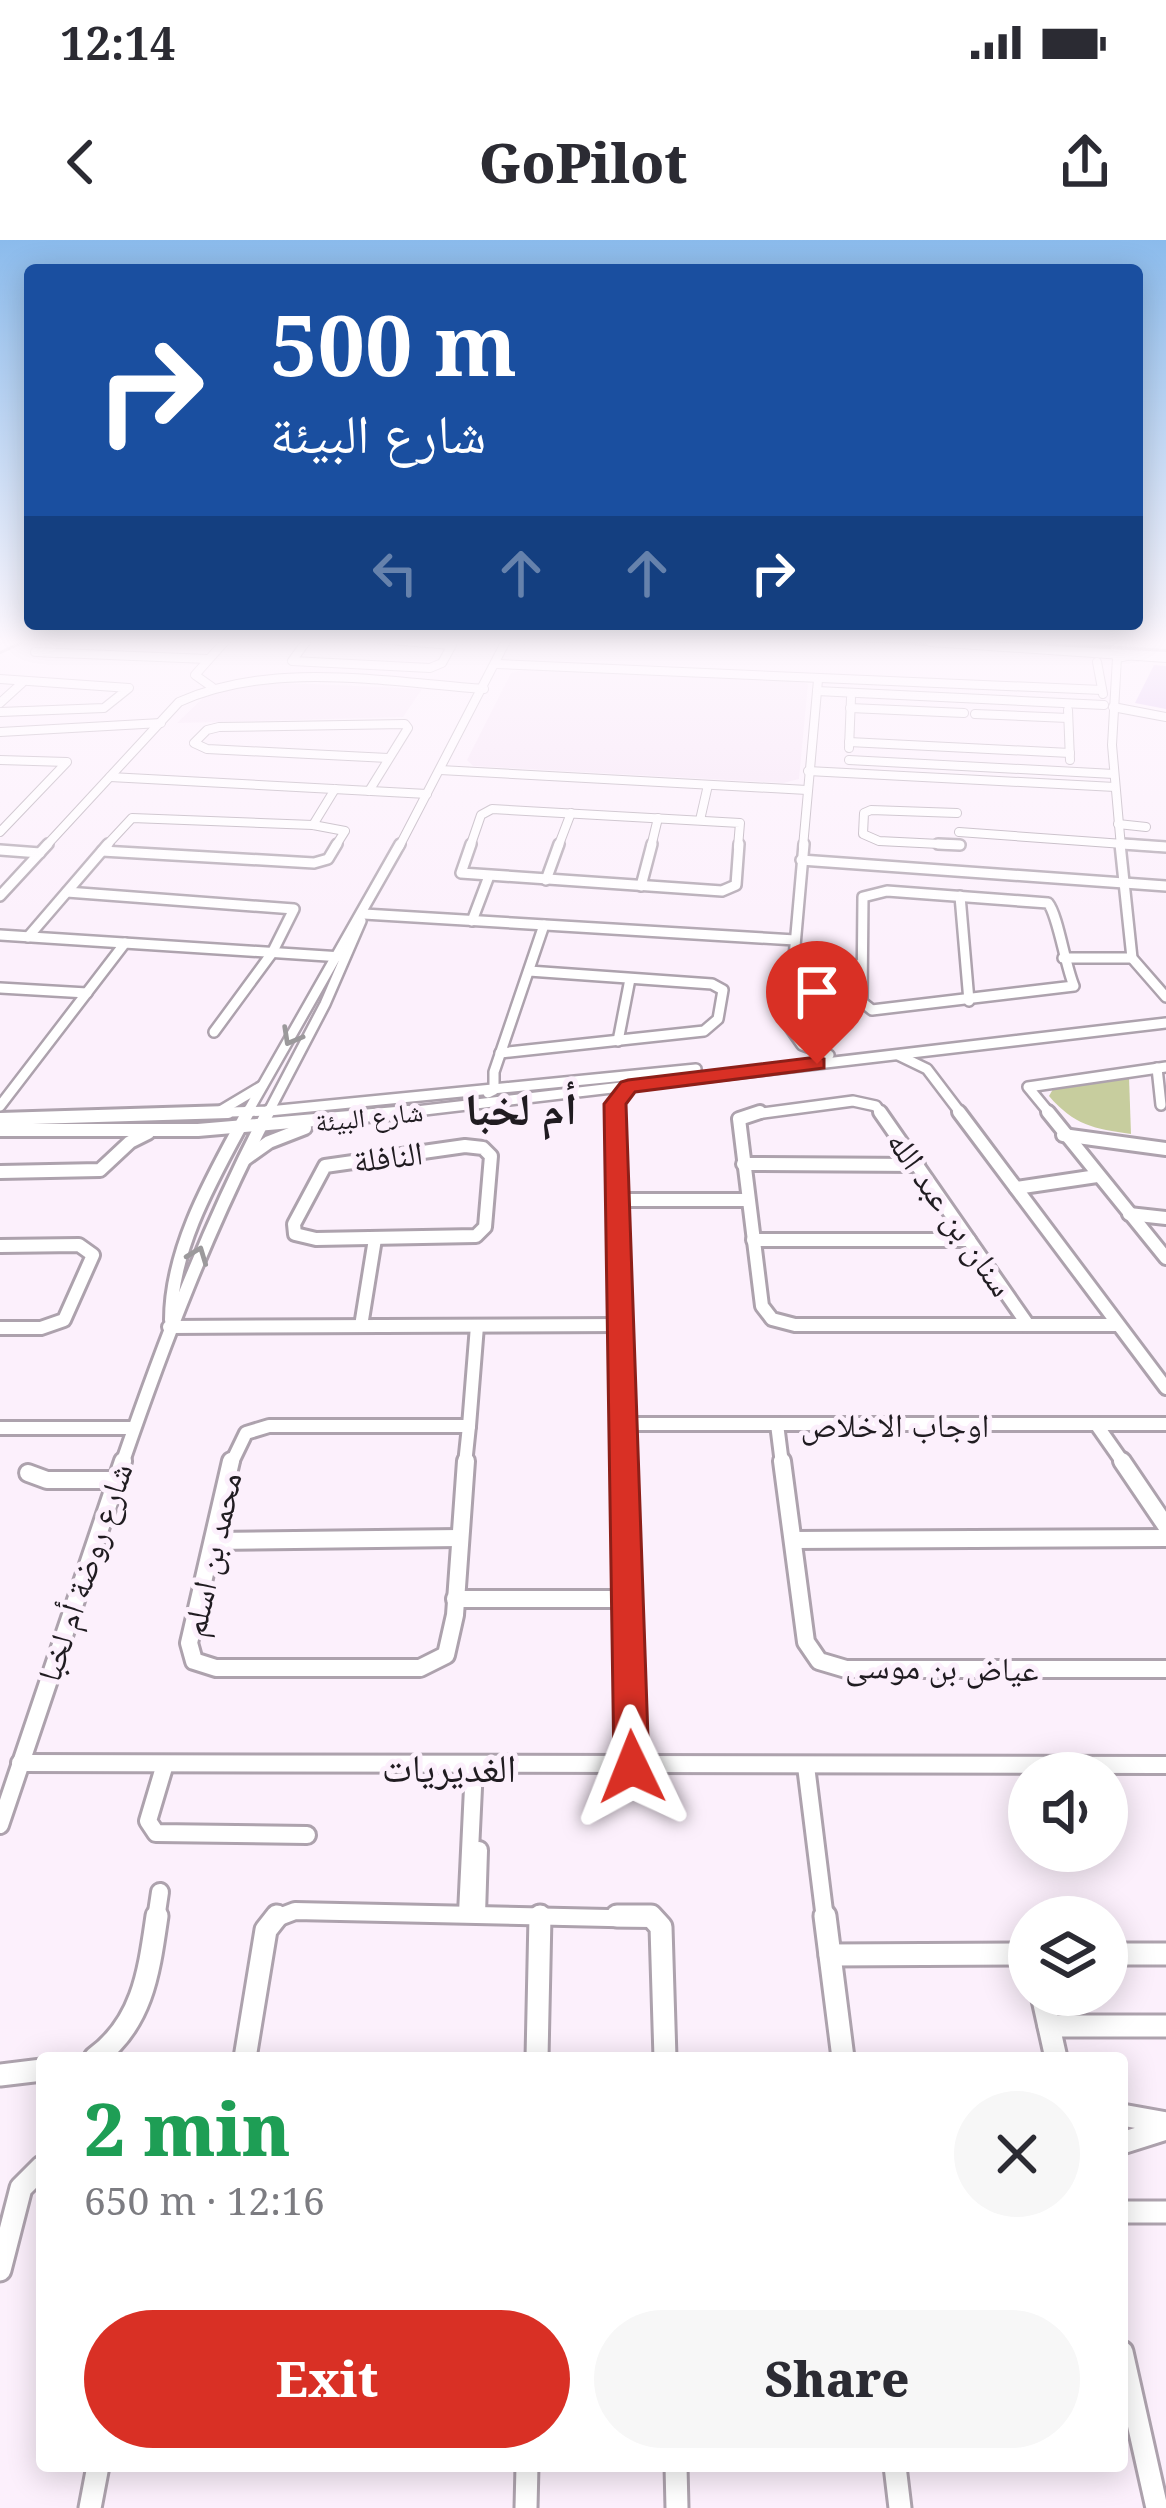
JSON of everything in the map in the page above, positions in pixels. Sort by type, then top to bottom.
[{"type":"street","points":[[1,894],[140,745]]},
{"type":"street","points":[[198,745],[388,758]]},
{"type":"street","points":[[369,791],[397,745]]},
{"type":"street","name":"شارع روضة أم لخبا","points":[[0,1825],[170,1324],[240,1164],[454,745]]},
{"type":"street","points":[[811,745],[788,1025],[796,1040],[830,1055]]},
{"type":"street","points":[[848,773],[849,745]]},
{"type":"street","points":[[907,745],[1070,753]]},
{"type":"street","points":[[1070,745],[1071,771]]},
{"type":"street","points":[[1112,745],[1132,958],[1166,997]]},
{"type":"street","points":[[951,747],[954,765]]},
{"type":"street","points":[[0,760],[67,762],[0,832]]},
{"type":"street","points":[[849,760],[1114,774]]},
{"type":"street","points":[[440,770],[807,790]]},
{"type":"street","points":[[808,771],[1115,787]]},
{"type":"street","points":[[110,777],[427,794]]},
{"type":"street","points":[[954,779],[962,870]]},
{"type":"street","points":[[700,820],[708,784]]},
{"type":"street","points":[[313,825],[335,789]]},
{"type":"street","points":[[496,809],[658,818],[742,824],[734,888],[459,872],[482,813],[496,809]]},
{"type":"street","points":[[957,813],[871,810],[864,813],[863,834],[887,842],[960,845]]},
{"type":"street","points":[[546,880],[571,813]]},
{"type":"street","points":[[28,937],[126,823],[138,816],[313,825],[345,831],[330,856],[320,862],[102,851]]},
{"type":"street","points":[[641,886],[658,818]]},
{"type":"street","points":[[1118,824],[1166,829]]},
{"type":"street","points":[[959,832],[1166,847]]},
{"type":"street","points":[[0,850],[40,853]]},
{"type":"street","points":[[801,860],[1166,886]]},
{"type":"street","points":[[472,921],[489,876]]},
{"type":"street","points":[[67,892],[292,907],[294,914],[272,953],[214,1033]]},
{"type":"street","points":[[866,894],[960,896],[1048,903],[1056,912],[1063,958],[1074,981],[1071,988],[872,1010],[862,1002],[866,894]]},
{"type":"street","points":[[960,896],[969,1000]]},
{"type":"street","points":[[362,918],[795,940]]},
{"type":"street","points":[[265,1118],[476,1096],[494,1090],[500,1052],[544,925]]},
{"type":"street","points":[[0,935],[342,957]]},
{"type":"street","points":[[25,1118],[2,1105],[124,943]]},
{"type":"street","name":"شارع روضة أم لخبا","points":[[170,1324],[166,1304],[178,1261],[246,1120],[342,957]]},
{"type":"street","points":[[1063,958],[1132,958]]},
{"type":"street","points":[[793,962],[860,965]]},
{"type":"street","points":[[500,1052],[710,1029],[718,1019],[723,990],[716,985],[529,971]]},
{"type":"street","points":[[618,1041],[630,979]]},
{"type":"street","points":[[0,988],[87,993]]},
{"type":"street","name":"شارع البيئة","points":[[265,1118],[333,1121],[1166,1019]]},
{"type":"street","name":"شارع البيئة","points":[[1,1126],[198,1130],[332,1107],[1166,1019]]},
{"type":"street","points":[[785,1060],[796,1040]]},
{"type":"street","points":[[927,1069],[927,1058],[937,1049]]},
{"type":"street","points":[[893,1054],[927,1069],[1166,1388]]},
{"type":"street","points":[[1161,1106],[1162,1068],[1030,1085],[1030,1095],[1166,1258]]},
{"type":"street","points":[[211,1114],[266,1083]]},
{"type":"street","points":[[628,1086],[615,1104],[632,1767]]},
{"type":"street","points":[[282,1088],[299,1100],[332,1107]]},
{"type":"street","points":[[592,1090],[615,1104]]},
{"type":"street","name":"سنان بن عبد الله","points":[[1028,1325],[880,1110],[860,1101],[742,1117],[737,1127],[762,1306],[772,1319],[782,1323],[1028,1325],[1118,1324]]},
{"type":"street","name":"شارع البيئة","points":[[1,1126],[25,1118],[211,1114],[246,1120]]},
{"type":"street","points":[[1,1126],[246,1120]]},
{"type":"street","points":[[240,1164],[281,1136],[333,1121]]},
{"type":"street","points":[[198,1130],[218,1136],[231,1148]]},
{"type":"street","points":[[108,1131],[124,1148]]},
{"type":"street","points":[[0,1172],[95,1172],[111,1165],[124,1148],[156,1131]]},
{"type":"street","points":[[1063,1135],[1166,1148]]},
{"type":"street","name":"النافلة","points":[[465,1146],[490,1154],[482,1232],[460,1239],[375,1239],[309,1239],[296,1234],[294,1224],[321,1169],[339,1162],[465,1146]]},
{"type":"street","points":[[743,1164],[918,1165]]},
{"type":"street","points":[[1016,1188],[1097,1176]]},
{"type":"street","points":[[618,1200],[748,1200]]},
{"type":"street","points":[[1130,1214],[1166,1218]]},
{"type":"street","points":[[361,1326],[375,1239]]},
{"type":"street","points":[[753,1240],[969,1240]]},
{"type":"street","points":[[0,1246],[79,1245],[93,1255],[64,1320],[41,1328],[0,1328]]},
{"type":"street","points":[[170,1324],[621,1325]]},
{"type":"street","name":"محمد بن اسلم","points":[[470,1426],[253,1429],[236,1444],[189,1653],[204,1667],[430,1666],[449,1648],[455,1599],[470,1426],[477,1326]]},
{"type":"street","name":"اوجاب الاخلاص","points":[[624,1424],[1166,1424]]},
{"type":"street","name":"عياض بن موسى","points":[[777,1424],[806,1642],[819,1661],[834,1667],[1166,1669]]},
{"type":"street","points":[[1096,1424],[1166,1526]]},
{"type":"street","points":[[0,1428],[133,1428]]},
{"type":"street","points":[[28,1474],[47,1480],[115,1480]]},
{"type":"street","points":[[212,1541],[459,1538]]},
{"type":"street","points":[[793,1540],[1166,1538]]},
{"type":"street","points":[[455,1599],[627,1599]]},
{"type":"street","name":"الغديريات","points":[[20,1763],[1166,1766]]},
{"type":"street","points":[[165,1764],[148,1821],[156,1833],[308,1834]]},
{"type":"street","points":[[806,1766],[842,2052]]},
{"type":"street","points":[[472,1914],[479,1767]]},
{"type":"street","points":[[102,2052],[127,2032],[140,2006],[160,1892]]},
{"type":"street","points":[[246,2052],[266,1930],[277,1915],[472,1914],[644,1914],[657,1921],[662,1934],[665,2052]]},
{"type":"street","points":[[537,2052],[540,1914]]},
{"type":"street","points":[[830,1955],[1008,1954]]},
{"type":"street","points":[[1128,1954],[1166,1954]]},
{"type":"street","points":[[1047,2016],[1055,2052]]},
{"type":"street","points":[[1049,2026],[1166,2026]]},
{"type":"street","points":[[0,2075],[36,2071]]},
{"type":"street","points":[[1128,2116],[1166,2126]]},
{"type":"street","points":[[1128,2141],[1166,2126]]},
{"type":"street","points":[[0,2270],[22,2188],[36,2173]]},
{"type":"street","points":[[1128,2212],[1166,2212]]},
{"type":"street","points":[[1128,2380],[1156,2508]]},
{"type":"street","points":[[90,2508],[97,2472]]},
{"type":"street","points":[[526,2508],[527,2472]]},
{"type":"street","points":[[676,2472],[677,2508]]},
{"type":"street","points":[[896,2472],[900,2508]]},
{"type":"shaded area","points":[[475,745],[802,745],[799,779],[783,783],[473,766],[467,760]]},
{"type":"green space","points":[[1129,1077],[1131,1134],[1086,1124],[1049,1096],[1056,1084]]},
{"type":"district","name":"أم لخبا","points":[[521,1107]]},
{"type":"route","points":[[632,1767],[615,1104],[628,1086],[817,1064]]}]
